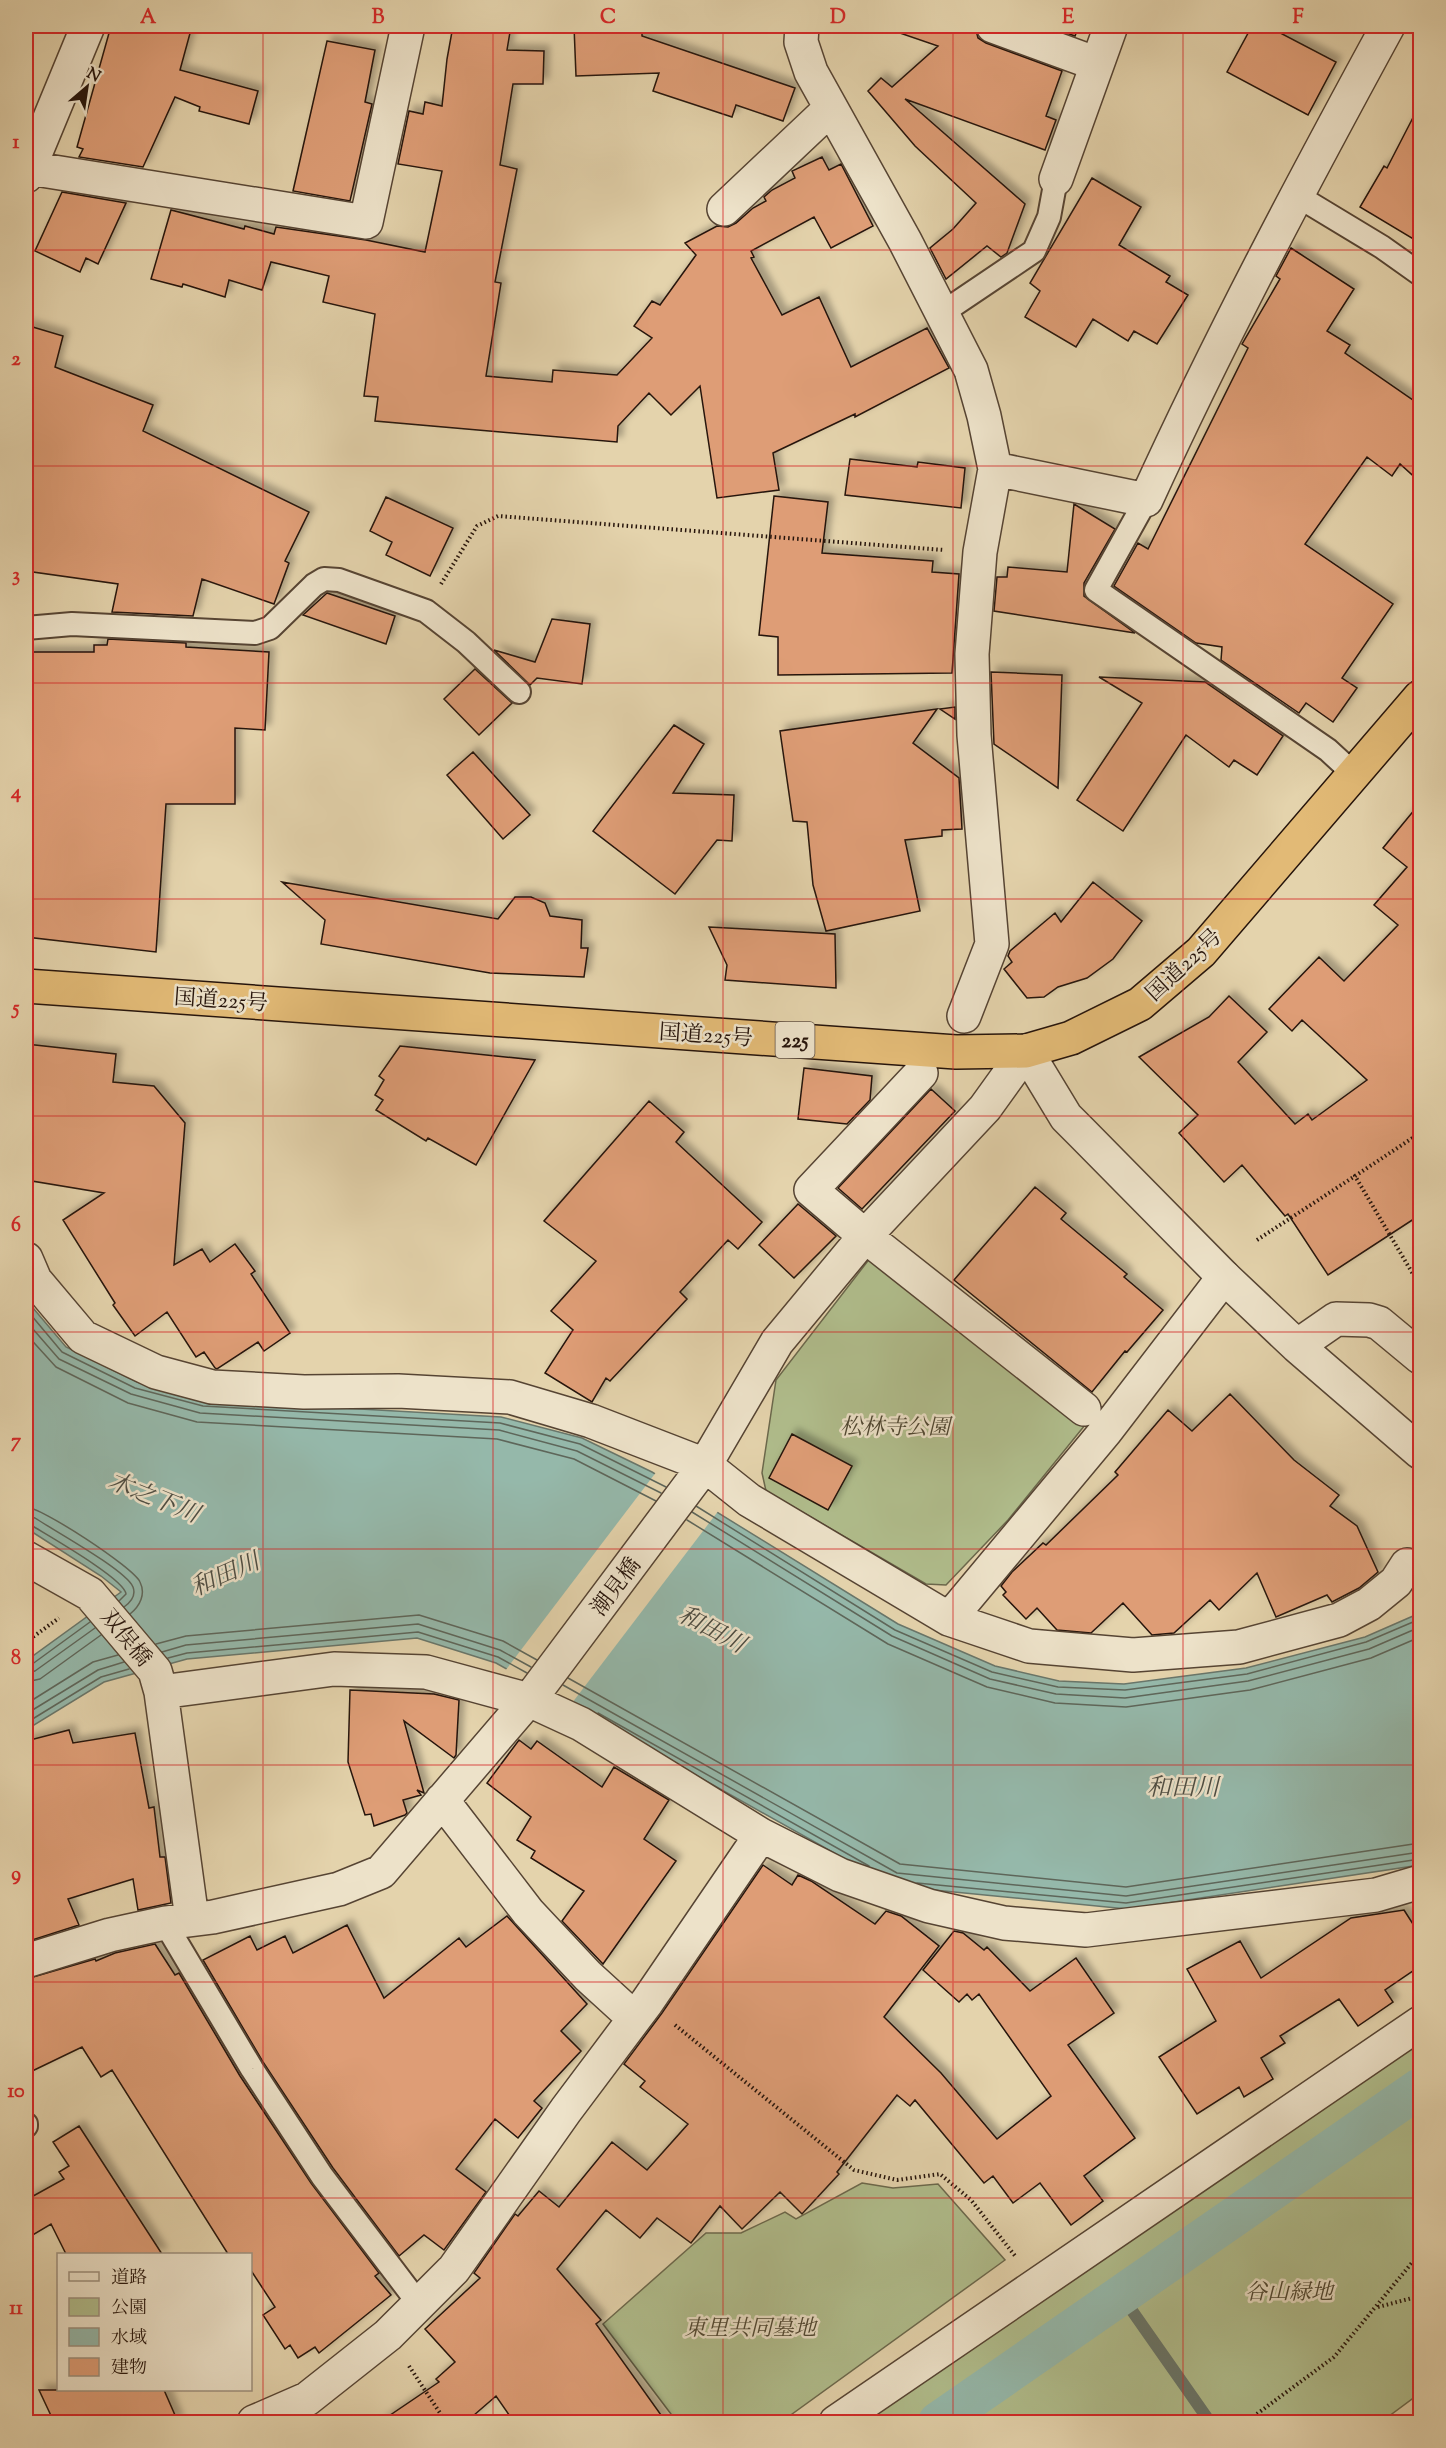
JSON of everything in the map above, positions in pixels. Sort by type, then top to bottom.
[{"type":"highway","name":"国道225号","points":[[26,986],[956,1052],[1026,1052],[1071,1038],[1118,1016],[1148,997],[1201,952],[1420,697]]},
{"type":"street","points":[[88,26],[27,172],[366,222],[408,26]]},
{"type":"street","points":[[802,26],[801,42],[804,56],[905,241],[971,370],[995,469],[980,552],[972,666],[981,829],[992,944],[964,1016]]},
{"type":"street","points":[[993,26],[1097,64]]},
{"type":"street","points":[[1056,179],[1111,26]]},
{"type":"street","points":[[995,469],[1146,500],[1200,383],[1296,195],[1388,26]]},
{"type":"street","points":[[724,209],[831,108]]},
{"type":"street","points":[[1026,1052],[1066,1117],[1224,1277],[1297,1346],[1420,1452]]},
{"type":"street","name":"潮見橋","points":[[26,1961],[110,1935],[285,1902],[339,1889],[381,1872],[533,1696],[699,1473],[777,1342],[865,1236],[985,1108],[1026,1052]]},
{"type":"street","points":[[921,1073],[811,1190],[865,1236],[1084,1409]]},
{"type":"street","points":[[26,1259],[35,1280],[83,1337],[156,1372],[212,1387],[304,1392],[398,1391],[510,1397],[591,1421],[749,1500],[949,1618],[1029,1646],[1133,1655],[1239,1647],[1339,1620],[1369,1604],[1396,1582],[1407,1565]]},
{"type":"street","points":[[949,1618],[1105,1432],[1224,1277]]},
{"type":"street","points":[[1297,1346],[1336,1319],[1369,1320],[1378,1323],[1420,1357]]},
{"type":"street","name":"双俣橋","points":[[26,1558],[90,1594],[158,1682]]},
{"type":"street","points":[[178,1921],[158,1682],[334,1669],[426,1672],[533,1696],[761,1834],[840,1875],[929,1906],[1004,1923],[1086,1930],[1376,1894],[1420,1882]]},
{"type":"street","points":[[442,1800],[528,1912],[588,1976],[641,2010]]},
{"type":"street","points":[[254,2422],[307,2399],[388,2335],[454,2269],[566,2110],[641,2010],[761,1834]]},
{"type":"street","points":[[836,2422],[1420,2023]]},
{"type":"lane","points":[[942,313],[1034,251],[1049,217],[1056,179]]},
{"type":"lane","points":[[1296,195],[1382,247],[1420,274]]},
{"type":"lane","points":[[1146,500],[1095,590],[1318,743],[1354,774]]},
{"type":"lane","points":[[26,628],[72,624],[255,633],[270,628],[314,585],[324,579],[339,580],[426,611],[466,642],[519,692]]},
{"type":"lane","points":[[178,1921],[252,2069],[322,2176],[419,2304]]},
{"type":"path","points":[[426,611],[477,526],[498,516],[980,552]]},
{"type":"path","points":[[1257,1240],[1420,1133]]},
{"type":"path","points":[[1355,1176],[1420,1286]]},
{"type":"path","points":[[641,2010],[854,2170],[897,2180],[940,2174],[971,2200],[1038,2285]]},
{"type":"path","points":[[1246,2422],[1334,2357],[1420,2253]]},
{"type":"path","points":[[1376,2308],[1420,2296]]},
{"type":"path","points":[[388,2335],[446,2422]]},
{"type":"green space","name":"松林寺公園","points":[[874,1253],[1085,1425],[1008,1520],[946,1585],[926,1584],[766,1491],[762,1473],[776,1380]]},
{"type":"green space","name":"谷山緑地","points":[[1420,2041],[1420,2393],[1381,2422],[863,2422]]},
{"type":"green space","name":"東里共同墓地","points":[[862,2183],[893,2188],[938,2184],[1005,2260],[781,2422],[677,2422],[603,2324],[706,2233],[741,2233],[785,2212],[796,2219]]},
{"type":"water","points":[[26,1297],[66,1347],[137,1382],[203,1400],[501,1417],[582,1438],[652,1472],[898,1624],[995,1666],[1059,1681],[1124,1684],[1246,1668],[1365,1637],[1420,1613],[1420,1865],[1127,1909],[893,1886],[496,1663],[417,1638],[187,1659],[104,1682],[26,1730],[26,1661],[121,1592],[101,1576],[26,1528]]},
{"type":"pier","points":[[657,1471],[719,1510],[569,1707],[505,1671]]},
{"type":"building","points":[[111,26],[192,26],[180,70],[258,91],[249,124],[199,111],[200,107],[175,97],[143,167],[79,157],[83,149],[77,147]]},
{"type":"building","points":[[453,26],[511,26],[507,50],[544,51],[543,84],[513,84],[500,165],[517,169],[495,282],[501,283],[486,376],[552,382],[553,370],[617,375],[652,338],[634,326],[652,301],[660,305],[696,255],[685,243],[717,226],[728,227],[736,223],[753,208],[766,201],[764,197],[772,190],[795,178],[792,171],[822,157],[829,170],[841,164],[873,226],[831,248],[814,217],[751,251],[754,257],[751,258],[782,315],[819,297],[851,367],[927,328],[949,368],[855,417],[855,414],[773,453],[779,490],[717,498],[700,386],[671,415],[649,393],[618,426],[617,442],[375,421],[378,397],[364,396],[375,314],[323,302],[329,276],[271,262],[262,290],[229,280],[225,297],[183,284],[182,287],[151,279],[171,210],[244,229],[245,226],[274,234],[276,227],[366,240],[425,252],[442,171],[398,164],[409,111],[423,114],[425,102],[442,106]]},
{"type":"building","points":[[574,26],[642,26],[642,36],[795,88],[783,121],[736,105],[732,117],[653,91],[659,73],[576,76]]},
{"type":"building","points":[[895,26],[975,26],[978,38],[986,43],[1062,71],[1046,116],[1056,120],[1045,150],[905,99],[1025,204],[1007,253],[1001,257],[987,246],[946,279],[930,248],[953,229],[976,203],[915,146],[868,91],[881,78],[892,87],[938,46],[894,31]]},
{"type":"building","points":[[1046,26],[1079,26],[1075,36]]},
{"type":"building","points":[[1252,26],[1267,26],[1336,62],[1308,115],[1227,72]]},
{"type":"building","points":[[327,41],[375,50],[365,102],[372,104],[350,201],[293,191]]},
{"type":"building","points":[[1420,104],[1420,243],[1360,207],[1384,166],[1387,168]]},
{"type":"building","points":[[1092,178],[1141,207],[1119,245],[1170,276],[1166,282],[1188,295],[1157,344],[1134,331],[1128,341],[1093,319],[1076,347],[1025,317],[1040,291],[1030,283]]},
{"type":"building","points":[[62,192],[126,203],[98,264],[86,258],[80,272],[35,251]]},
{"type":"building","points":[[1291,248],[1354,289],[1327,331],[1350,345],[1345,353],[1420,405],[1420,482],[1400,464],[1392,476],[1367,457],[1305,544],[1393,604],[1342,678],[1357,688],[1333,722],[1306,703],[1299,713],[1221,660],[1222,647],[1196,643],[1114,586],[1138,543],[1148,549],[1248,348],[1242,344],[1280,279],[1276,276]]},
{"type":"building","points":[[26,325],[63,336],[55,367],[153,405],[143,431],[309,512],[285,561],[289,563],[274,604],[202,579],[193,616],[112,612],[118,584],[26,571]]},
{"type":"building","points":[[850,459],[917,467],[918,462],[965,468],[961,508],[845,495]]},
{"type":"building","points":[[774,496],[828,502],[822,553],[933,561],[932,572],[959,574],[952,673],[778,675],[778,637],[759,635]]},
{"type":"building","points":[[386,497],[453,528],[430,576],[386,555],[392,542],[370,531]]},
{"type":"building","points":[[1074,504],[1115,529],[1084,583],[1084,596],[1135,633],[994,611],[997,577],[1007,577],[1008,567],[1067,572]]},
{"type":"building","points":[[327,593],[395,616],[386,644],[303,615]]},
{"type":"building","points":[[552,619],[590,624],[582,684],[537,678],[530,685],[494,650],[535,662]]},
{"type":"building","points":[[108,639],[186,643],[186,647],[269,652],[265,730],[235,728],[235,804],[166,804],[156,952],[26,937],[26,652],[94,652],[94,645],[107,645]]},
{"type":"building","points":[[475,669],[512,703],[479,735],[444,699]]},
{"type":"building","points":[[991,672],[1062,675],[1058,788],[994,744]]},
{"type":"building","points":[[1099,677],[1205,682],[1283,736],[1257,775],[1234,760],[1229,767],[1186,735],[1123,831],[1077,800],[1142,703]]},
{"type":"building","points":[[955,707],[955,719],[940,709]]},
{"type":"building","points":[[937,709],[913,743],[959,778],[962,829],[942,830],[942,836],[905,840],[920,911],[826,931],[813,885],[807,822],[793,821],[780,731]]},
{"type":"building","points":[[674,725],[704,744],[673,793],[734,795],[732,841],[717,840],[675,894],[593,831]]},
{"type":"building","points":[[473,752],[530,815],[503,839],[447,775]]},
{"type":"building","points":[[1420,803],[1420,1215],[1328,1275],[1288,1214],[1285,1216],[1242,1165],[1224,1182],[1179,1133],[1198,1115],[1139,1057],[1209,1017],[1229,996],[1267,1032],[1238,1062],[1295,1124],[1308,1114],[1312,1120],[1367,1080],[1302,1020],[1292,1031],[1269,1009],[1319,957],[1344,981],[1398,925],[1374,905],[1407,867],[1383,848]]},
{"type":"building","points":[[282,882],[498,919],[515,897],[531,897],[545,903],[550,916],[582,920],[581,948],[588,948],[584,977],[490,973],[321,944],[325,920]]},
{"type":"building","points":[[1093,882],[1142,921],[1113,959],[1087,978],[1058,987],[1044,997],[1027,998],[1004,969],[1012,962],[1008,956],[1010,951],[1055,913],[1061,922]]},
{"type":"building","points":[[709,927],[835,934],[836,988],[725,980],[727,965]]},
{"type":"building","points":[[26,1044],[116,1054],[113,1082],[154,1086],[185,1123],[174,1265],[202,1249],[210,1262],[235,1244],[255,1271],[251,1274],[290,1333],[264,1351],[258,1342],[217,1369],[204,1352],[196,1357],[167,1312],[135,1336],[113,1305],[115,1303],[63,1220],[104,1193],[26,1180]]},
{"type":"building","points":[[400,1046],[535,1060],[476,1165],[428,1138],[426,1141],[376,1110],[383,1100],[375,1095],[384,1080],[379,1076]]},
{"type":"building","points":[[804,1068],[872,1076],[870,1100],[847,1124],[798,1119]]},
{"type":"building","points":[[931,1089],[955,1111],[862,1209],[838,1188]]},
{"type":"building","points":[[649,1101],[684,1132],[676,1142],[762,1222],[738,1249],[728,1240],[680,1292],[687,1299],[610,1381],[606,1378],[592,1402],[545,1373],[573,1330],[551,1311],[596,1261],[544,1221]]},
{"type":"building","points":[[1035,1187],[1066,1213],[1061,1219],[1127,1274],[1124,1277],[1163,1310],[1127,1352],[1125,1351],[1092,1392],[954,1280]]},
{"type":"building","points":[[798,1204],[836,1236],[794,1278],[759,1245]]},
{"type":"building","points":[[1230,1394],[1294,1460],[1339,1495],[1330,1506],[1357,1526],[1378,1572],[1359,1588],[1332,1602],[1327,1595],[1276,1617],[1257,1573],[1219,1610],[1210,1600],[1174,1633],[1152,1635],[1123,1603],[1091,1633],[1057,1630],[1037,1608],[1026,1619],[1003,1595],[1006,1592],[1001,1586],[1012,1572],[1043,1543],[1046,1545],[1118,1475],[1115,1472],[1168,1410],[1192,1431]]},
{"type":"building","points":[[792,1434],[852,1466],[828,1510],[769,1478]]},
{"type":"building","points":[[350,1690],[434,1694],[459,1700],[454,1758],[404,1721],[424,1793],[417,1790],[421,1795],[403,1800],[407,1813],[405,1815],[374,1826],[371,1814],[365,1815],[348,1762]]},
{"type":"building","points":[[69,1730],[73,1743],[135,1733],[149,1808],[154,1807],[160,1857],[165,1857],[171,1903],[138,1910],[133,1879],[68,1899],[79,1925],[26,1942],[26,1741]]},
{"type":"building","points":[[519,1740],[531,1749],[537,1741],[602,1787],[614,1767],[669,1800],[644,1839],[676,1861],[603,1964],[562,1921],[584,1891],[531,1858],[535,1851],[517,1840],[531,1817],[487,1783]]},
{"type":"building","points":[[763,1865],[792,1885],[798,1875],[811,1881],[875,1924],[886,1911],[901,1916],[939,1946],[884,2017],[941,2073],[997,2139],[1051,2096],[979,1994],[972,2000],[967,1994],[959,2002],[923,1970],[954,1931],[963,1933],[984,1950],[987,1947],[1030,1991],[1076,1958],[1114,2013],[1068,2045],[1135,2138],[1084,2176],[1103,2201],[1071,2225],[1040,2183],[1013,2203],[993,2176],[984,2183],[915,2100],[910,2106],[897,2095],[837,2172],[839,2174],[802,2214],[780,2192],[742,2229],[720,2206],[691,2243],[657,2218],[640,2238],[606,2210],[557,2269],[601,2320],[596,2324],[666,2422],[514,2422],[496,2396],[466,2422],[380,2422],[439,2382],[436,2379],[455,2362],[425,2329],[480,2278],[474,2273],[515,2214],[518,2216],[539,2191],[559,2207],[612,2142],[647,2170],[688,2124],[640,2087],[645,2081],[624,2064],[662,2013]]},
{"type":"building","points":[[1404,1910],[1420,1935],[1420,1966],[1385,1990],[1393,2002],[1358,2026],[1339,1999],[1280,2036],[1285,2043],[1261,2058],[1273,2079],[1244,2097],[1239,2087],[1197,2114],[1159,2057],[1216,2021],[1187,1969],[1240,1941],[1261,1978],[1351,1918]]},
{"type":"building","points":[[507,1916],[587,2004],[561,2031],[581,2051],[534,2101],[542,2108],[518,2138],[495,2119],[456,2169],[486,2192],[444,2250],[424,2235],[399,2256],[333,2168],[263,2062],[203,1960],[250,1936],[257,1950],[285,1936],[293,1953],[347,1925],[384,1998],[459,1938],[466,1947]]},
{"type":"building","points":[[155,1944],[175,1975],[179,1973],[240,2076],[311,2183],[379,2273],[375,2276],[391,2295],[319,2353],[315,2347],[298,2358],[290,2345],[285,2349],[263,2315],[275,2307],[252,2272],[252,2253],[227,2253],[112,2070],[101,2077],[82,2047],[26,2074],[26,1979],[95,1959],[96,1961],[115,1953]]},
{"type":"building","points":[[79,2126],[161,2253],[66,2253],[51,2224],[26,2239],[26,2200],[64,2179],[59,2172],[69,2166],[53,2142]]},
{"type":"building","points":[[39,2390],[164,2391],[178,2422],[54,2422]]},
{"type":"waterway","points":[[938,2422],[1420,2088]]},
{"type":"waterway","points":[[1121,2295],[1210,2422]]},
{"type":"water label","name":"木之下川","points":[[154,1497]]},
{"type":"water label","name":"和田川","points":[[225,1574]]},
{"type":"water label","name":"和田川","points":[[712,1629]]},
{"type":"water label","name":"和田川","points":[[1183,1787]]}]
